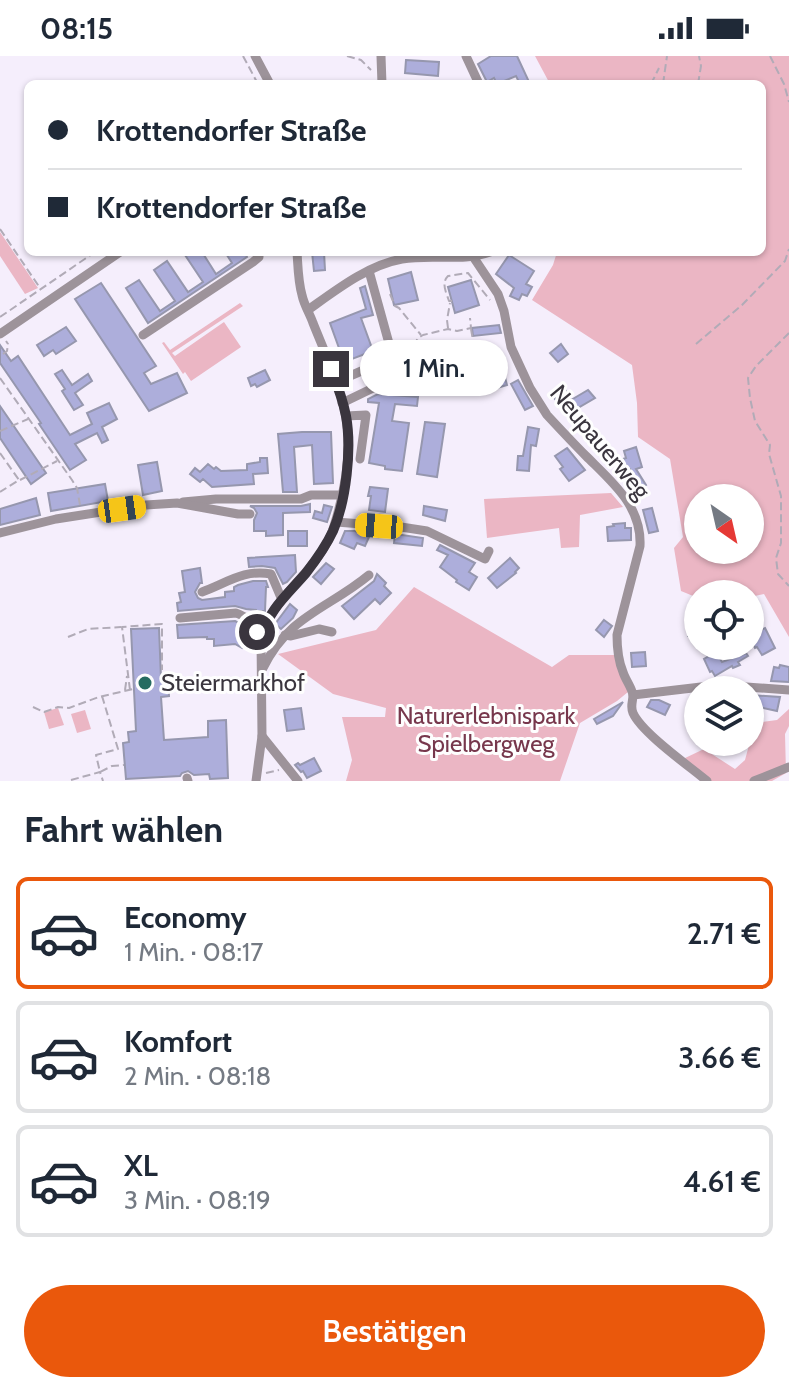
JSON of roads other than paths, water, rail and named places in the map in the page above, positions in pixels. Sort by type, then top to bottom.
[{"type":"street","points":[[255,56],[268,80]]},
{"type":"street","points":[[381,56],[382,80]]},
{"type":"street","points":[[466,56],[477,80]]},
{"type":"street","points":[[2,336],[114,256]]},
{"type":"street","points":[[143,335],[259,256]]},
{"type":"street","points":[[257,778],[262,736],[261,638],[265,622],[321,552],[336,522],[348,459],[346,416],[302,295],[297,256]]},
{"type":"street","points":[[308,310],[387,263],[432,256],[479,256]]},
{"type":"street","name":"Neupauerweg","points":[[474,258],[498,294],[511,347],[539,404],[620,491],[636,517],[641,534],[640,546],[617,635],[622,669],[633,695],[633,714],[653,736],[707,781]]},
{"type":"street","points":[[342,403],[398,376],[369,271]]},
{"type":"street","points":[[336,382],[373,366]]},
{"type":"street","points":[[346,416],[366,415],[365,460],[348,459]]},
{"type":"street","points":[[0,533],[56,519],[146,505],[342,495]]},
{"type":"street","points":[[177,503],[250,514]]},
{"type":"street","points":[[336,522],[427,531],[485,559],[489,551]]},
{"type":"street","points":[[202,592],[239,575],[267,573],[271,574],[282,600]]},
{"type":"street","points":[[261,672],[268,657],[297,623],[369,575]]},
{"type":"street","points":[[180,618],[236,613],[249,620],[261,638]]},
{"type":"street","points":[[285,635],[319,629],[332,632]]},
{"type":"street","points":[[633,695],[718,685],[789,690]]},
{"type":"street","points":[[262,736],[298,781]]},
{"type":"street","points":[[754,781],[789,767]]},
{"type":"place","name":"Steiermarkhof","points":[[145,683]]},
{"type":"park label","name":"Naturerlebnispark Spielbergweg","points":[[486,730]]}]
